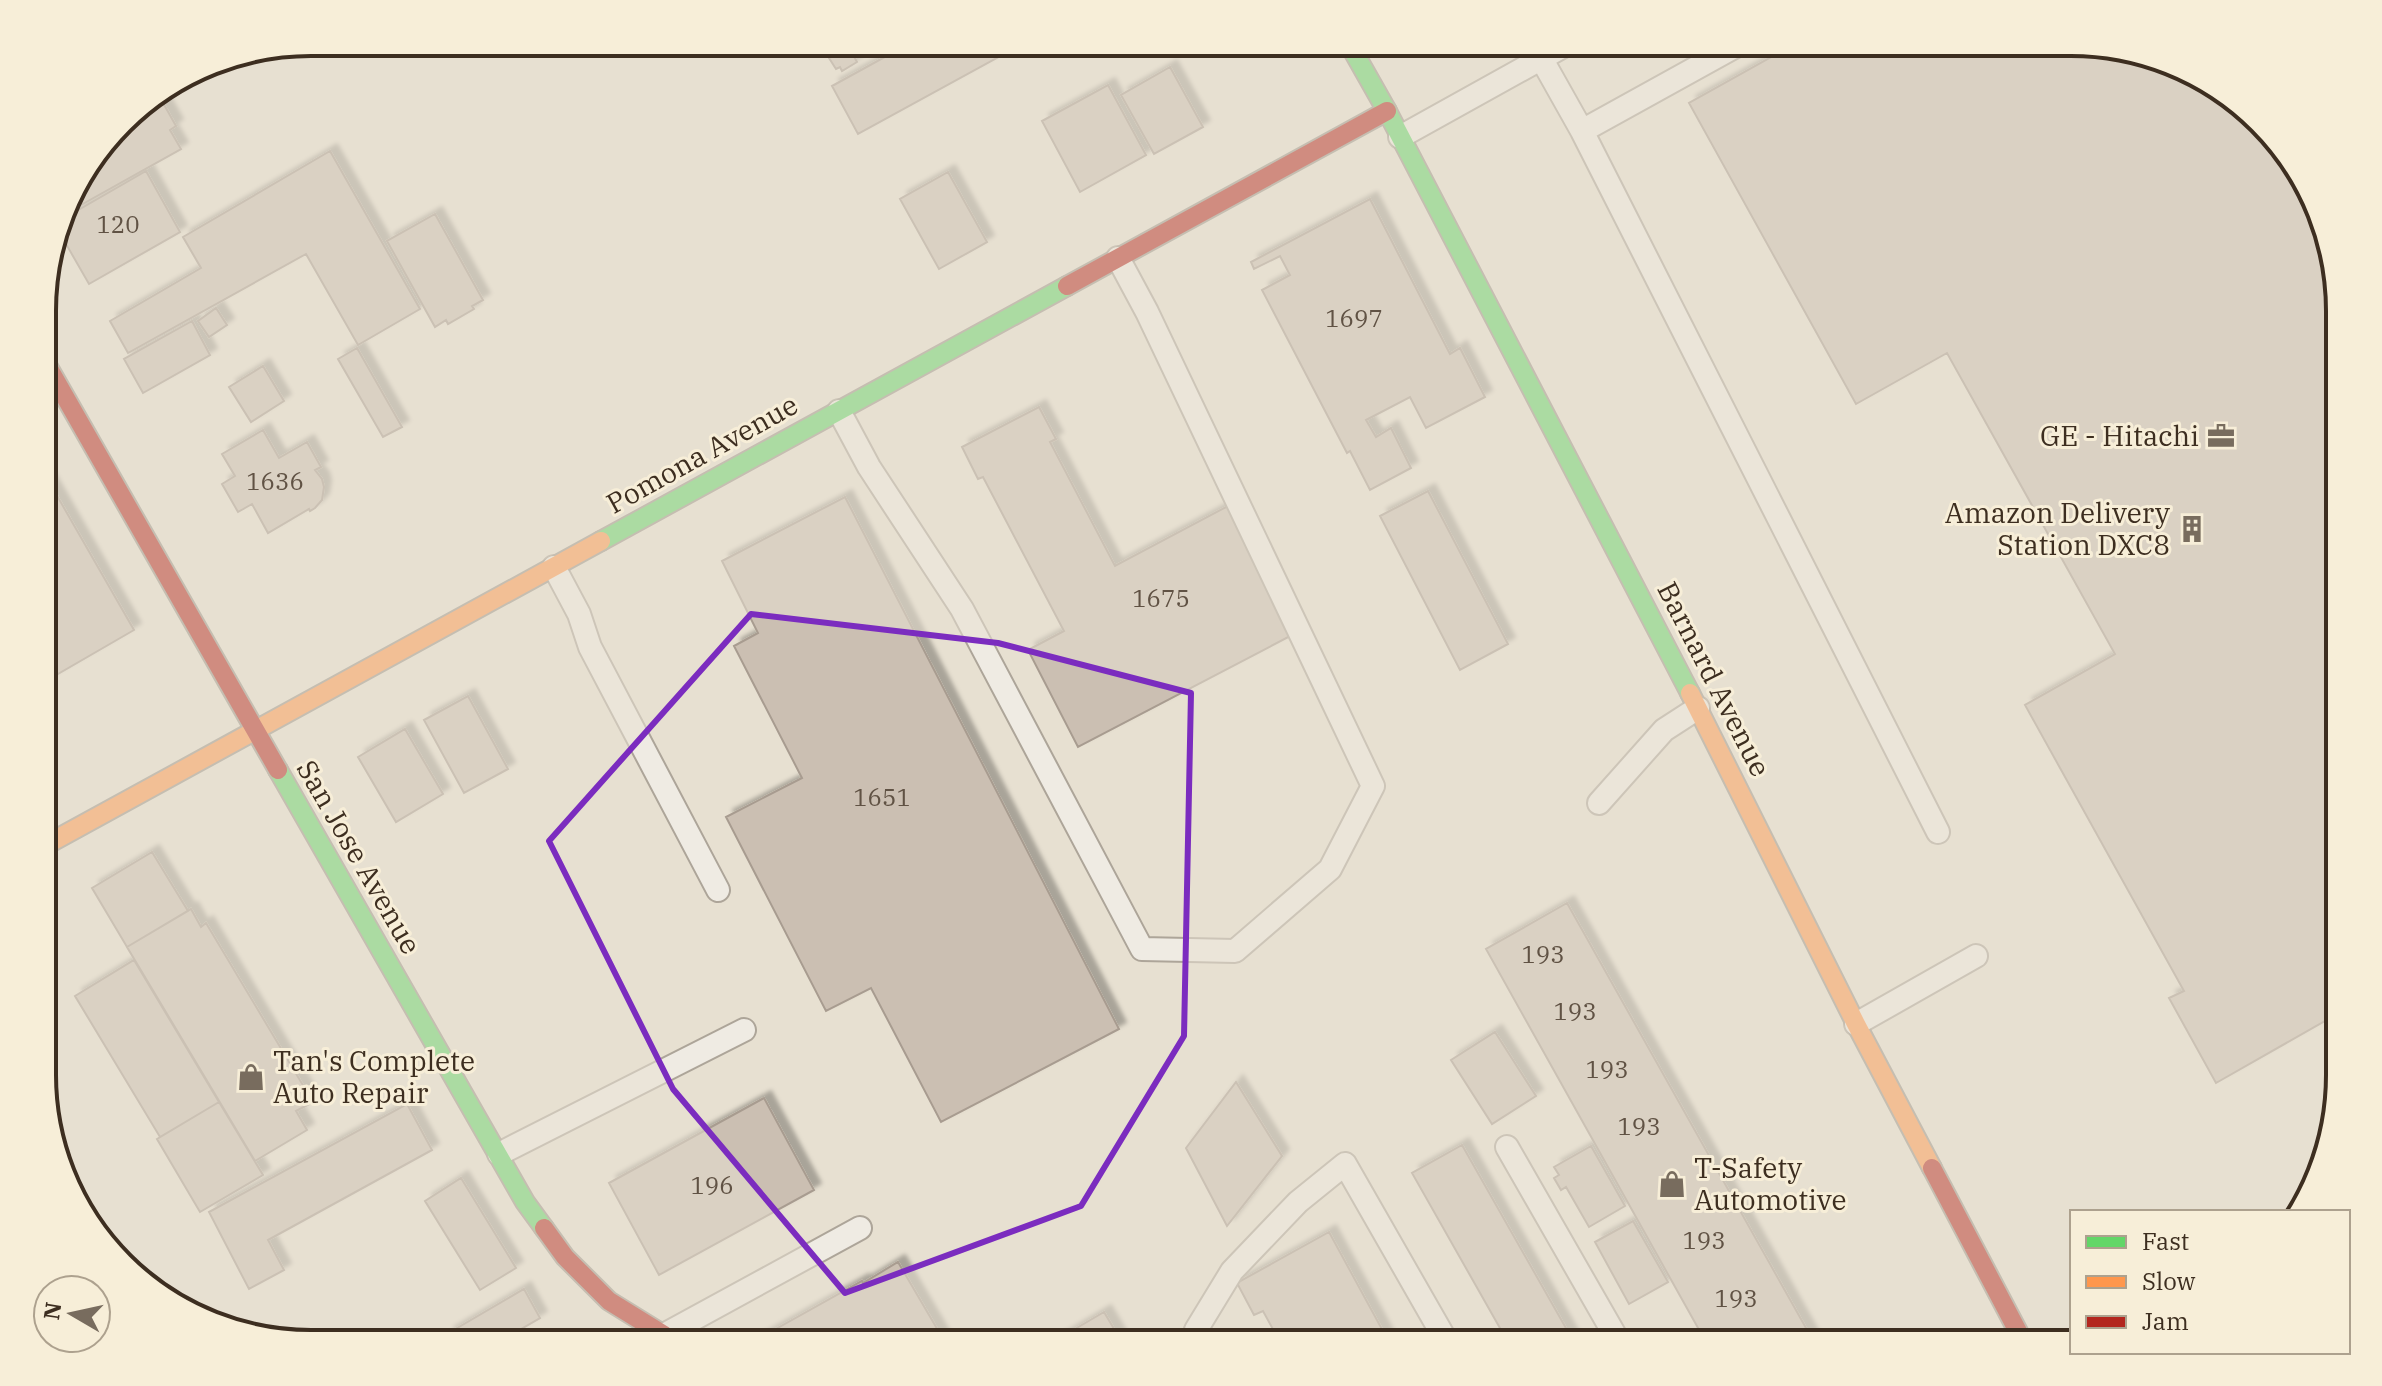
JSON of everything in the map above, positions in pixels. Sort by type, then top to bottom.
[{"type":"street","name":"Barnard Avenue","points":[[1356,56],[1698,708],[1856,1024],[2017,1329]]},
{"type":"street","name":"Pomona Avenue","points":[[56,839],[1387,111]]},
{"type":"street","name":"San Jose Avenue","points":[[56,381],[525,1202],[565,1257],[609,1301],[653,1330]]},
{"type":"lane","points":[[1400,137],[1545,56]]},
{"type":"lane","points":[[1582,131],[1718,56]]},
{"type":"lane","points":[[1541,58],[1582,131],[1938,832]]},
{"type":"lane","points":[[839,411],[869,467],[962,609],[1142,949],[1235,951],[1330,869],[1373,786],[1147,312],[1118,258]]},
{"type":"lane","points":[[554,567],[579,614],[590,647],[718,890]]},
{"type":"lane","points":[[1599,803],[1664,730],[1698,708]]},
{"type":"lane","points":[[1856,1024],[1976,956]]},
{"type":"lane","points":[[499,1154],[744,1030]]},
{"type":"lane","points":[[1507,1147],[1612,1329]]},
{"type":"lane","points":[[1196,1330],[1232,1271],[1298,1202],[1345,1164],[1440,1329]]},
{"type":"lane","points":[[683,1330],[860,1228]]},
{"type":"highlighted area","points":[[751,614],[998,643],[1191,693],[1184,1036],[1081,1206],[845,1293],[673,1089],[549,841]]},
{"type":"building","points":[[854,56],[857,62],[842,71],[840,67],[836,69],[829,58]]},
{"type":"building","points":[[887,56],[1000,56],[858,134],[832,86]]},
{"type":"building","name":"Amazon Delivery Station DXC8","points":[[1773,56],[2104,58],[2169,75],[2199,90],[2251,131],[2292,183],[2312,229],[2321,261],[2325,294],[2325,1021],[2216,1083],[2169,998],[2184,991],[2025,705],[2115,654],[1947,353],[1856,404],[1689,103]]},
{"type":"building","points":[[1170,67],[1203,127],[1154,154],[1121,95]]},
{"type":"building","points":[[1108,85],[1146,155],[1080,192],[1042,121]]},
{"type":"building","points":[[164,104],[176,126],[170,130],[181,149],[78,206],[90,183],[119,143]]},
{"type":"building","points":[[330,151],[420,309],[358,345],[306,254],[128,353],[110,321],[201,268],[183,237]]},
{"type":"building","points":[[146,171],[180,232],[89,284],[66,243],[76,211]]},
{"type":"building","points":[[948,172],[987,242],[939,269],[900,199]]},
{"type":"building","points":[[1370,199],[1450,354],[1460,348],[1485,397],[1426,428],[1410,397],[1366,420],[1376,437],[1391,428],[1411,468],[1370,490],[1350,451],[1347,453],[1262,290],[1290,275],[1280,256],[1254,269],[1251,262]]},
{"type":"building","points":[[435,214],[483,300],[448,324],[446,320],[435,327],[387,241]]},
{"type":"building","points":[[216,308],[227,325],[209,337],[198,321]]},
{"type":"building","points":[[192,321],[210,355],[143,393],[124,359]]},
{"type":"building","points":[[357,348],[402,427],[383,437],[338,359]]},
{"type":"building","points":[[263,366],[284,401],[251,422],[229,387]]},
{"type":"building","points":[[1039,407],[1056,439],[1050,442],[1115,566],[1228,506],[1294,634],[1078,747],[1028,650],[1064,631],[983,477],[978,479],[962,447]]},
{"type":"building","points":[[263,430],[279,458],[307,442],[321,467],[315,470],[324,487],[322,500],[315,508],[268,533],[252,504],[238,512],[222,484],[235,476],[222,454]]},
{"type":"building","points":[[1428,491],[1508,644],[1460,670],[1380,516]]},
{"type":"building","points":[[56,494],[134,630],[56,675]]},
{"type":"building","points":[[845,497],[1119,1029],[941,1122],[871,988],[826,1011],[726,817],[802,778],[734,646],[758,633],[722,561]]},
{"type":"building","points":[[468,696],[508,769],[464,793],[424,720]]},
{"type":"building","points":[[405,729],[443,794],[396,822],[358,757]]},
{"type":"building","points":[[152,852],[188,911],[127,947],[92,888]]},
{"type":"building","points":[[1567,903],[1807,1329],[1699,1329],[1486,949]]},
{"type":"building","points":[[191,909],[201,927],[206,923],[313,1102],[296,1111],[307,1130],[255,1161],[127,947]]},
{"type":"building","points":[[134,960],[219,1102],[160,1137],[75,996]]},
{"type":"building","points":[[1495,1032],[1536,1096],[1492,1124],[1451,1060]]},
{"type":"building","points":[[1236,1082],[1282,1156],[1227,1226],[1186,1148]]},
{"type":"building","points":[[764,1098],[814,1190],[659,1275],[609,1183]]},
{"type":"building","points":[[219,1102],[263,1175],[200,1212],[157,1139]]},
{"type":"building","points":[[407,1104],[432,1150],[268,1240],[284,1270],[249,1289],[209,1212]]},
{"type":"building","points":[[1462,1145],[1567,1329],[1501,1329],[1412,1173]]},
{"type":"building","points":[[1591,1146],[1625,1206],[1589,1227],[1566,1187],[1561,1190],[1554,1178],[1559,1175],[1554,1167]]},
{"type":"building","points":[[461,1178],[516,1268],[480,1290],[425,1201]]},
{"type":"building","points":[[1633,1221],[1668,1282],[1629,1304],[1595,1242]]},
{"type":"building","points":[[1329,1232],[1382,1329],[1273,1329],[1263,1311],[1254,1315],[1237,1283]]},
{"type":"building","points":[[898,1262],[938,1330],[775,1330],[862,1281]]},
{"type":"building","points":[[524,1289],[540,1318],[519,1330],[454,1330]]},
{"type":"building","points":[[1104,1312],[1114,1330],[1074,1330]]},
{"type":"traffic: fast","points":[[1356,56],[1690,693]]},
{"type":"traffic: fast","points":[[601,541],[1067,286]]},
{"type":"traffic: fast","points":[[278,770],[525,1202],[544,1228]]},
{"type":"traffic: slow","points":[[56,839],[601,541]]},
{"type":"traffic: slow","points":[[1690,693],[1932,1168]]},
{"type":"traffic: jam","points":[[1067,286],[1387,111]]},
{"type":"traffic: jam","points":[[56,381],[278,770]]},
{"type":"traffic: jam","points":[[1932,1168],[2017,1329]]},
{"type":"traffic: jam","points":[[544,1228],[565,1257],[609,1301],[656,1330]]},
{"type":"place","name":"GE - Hitachi","points":[[2221,436]]},
{"type":"place","name":"Amazon Delivery Station DXC8","points":[[2192,529]]},
{"type":"place","name":"Tan's Complete Auto Repair","points":[[251,1077]]},
{"type":"place","name":"T-Safety Automotive","points":[[1672,1184]]}]
